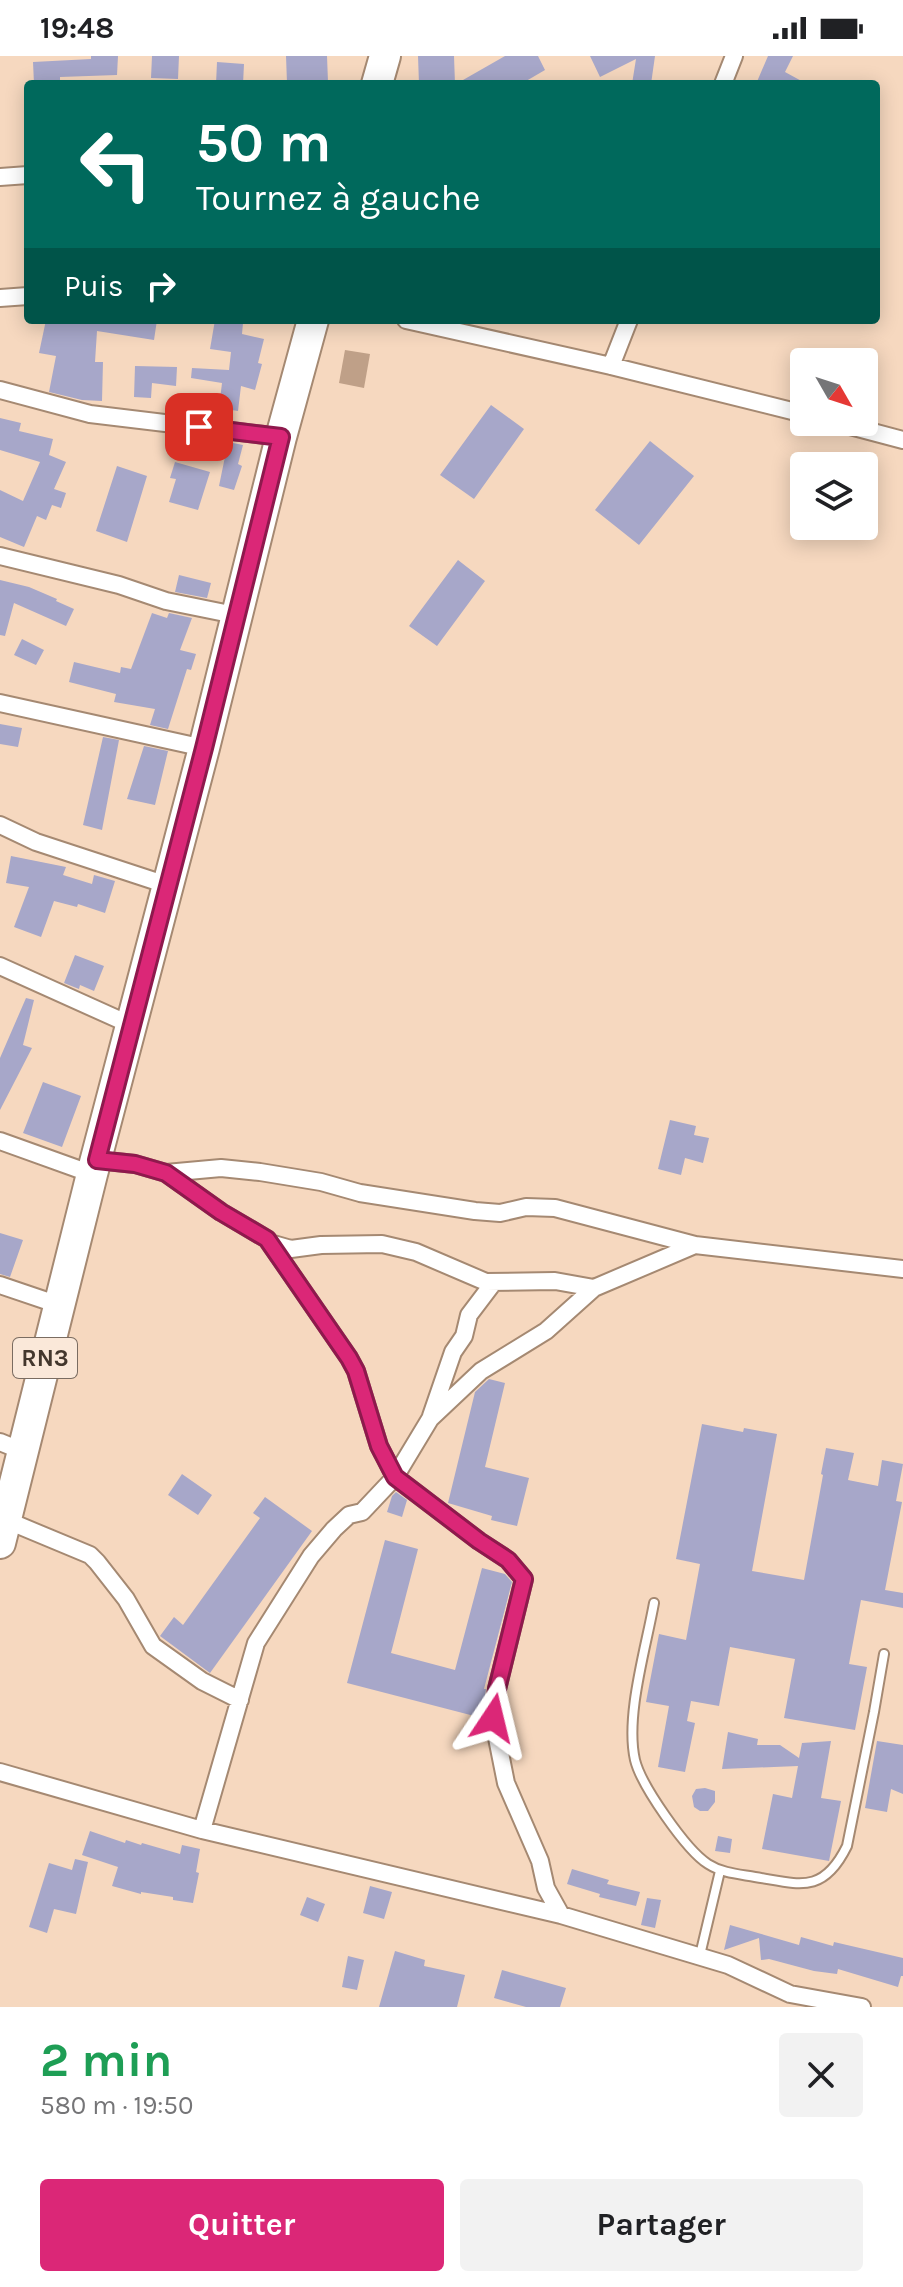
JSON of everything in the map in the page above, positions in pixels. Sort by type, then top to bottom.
[{"type":"highway","points":[[378,80],[385,56]]},
{"type":"highway","name":"RN3","points":[[3,1531],[11,1447],[59,1305],[204,748],[307,324]]},
{"type":"street","points":[[725,80],[734,56]]},
{"type":"street","points":[[0,177],[24,175]]},
{"type":"street","points":[[0,298],[24,296]]},
{"type":"street","points":[[424,324],[790,411]]},
{"type":"street","points":[[611,366],[627,324]]},
{"type":"street","points":[[0,390],[90,414],[281,437]]},
{"type":"street","points":[[878,433],[903,440]]},
{"type":"street","points":[[0,556],[129,588],[166,601],[235,615]]},
{"type":"street","points":[[0,703],[204,748]]},
{"type":"street","points":[[0,825],[36,842],[167,885]]},
{"type":"street","points":[[0,966],[131,1025]]},
{"type":"street","points":[[0,1141],[94,1167],[135,1164],[166,1173],[221,1212],[261,1235],[270,1243],[349,1358],[356,1371],[379,1446],[395,1477],[508,1560],[524,1579],[497,1689],[493,1718],[506,1783],[540,1861],[546,1888],[561,1915]]},
{"type":"street","points":[[166,1173],[221,1168],[260,1172],[321,1182],[360,1193],[475,1211],[500,1213],[526,1207],[555,1208],[695,1245],[903,1269]]},
{"type":"street","points":[[270,1243],[291,1249],[335,1244],[382,1244],[416,1252],[486,1282],[555,1281],[594,1288]]},
{"type":"street","points":[[430,1419],[481,1371],[546,1331],[594,1288],[695,1245]]},
{"type":"street","points":[[202,1830],[256,1643],[311,1556],[334,1529],[349,1515],[362,1512],[395,1477],[430,1419],[453,1352],[464,1336],[469,1315],[494,1282]]},
{"type":"street","points":[[0,1285],[59,1305]]},
{"type":"street","points":[[3,1531],[90,1555],[126,1599],[153,1646],[202,1681],[240,1700]]},
{"type":"street","points":[[0,1772],[202,1830],[561,1915],[700,1955],[728,1965],[785,2001],[862,2007]]},
{"type":"lane","points":[[654,1603],[637,1693],[632,1736],[635,1763],[646,1786],[688,1845],[705,1862],[720,1871],[803,1885],[819,1879],[840,1860],[847,1846],[884,1654]]},
{"type":"lane","points":[[700,1955],[720,1871]]},
{"type":"shaded area","points":[[345,350],[370,354],[364,388],[339,383]]},
{"type":"building","points":[[91,56],[118,56],[117,75],[34,80],[33,62],[91,59]]},
{"type":"building","points":[[152,56],[179,56],[178,79],[151,78]]},
{"type":"building","points":[[286,56],[327,56],[328,80],[287,80]]},
{"type":"building","points":[[418,56],[454,56],[455,80],[419,80]]},
{"type":"building","points":[[505,56],[538,56],[545,70],[528,80],[463,80]]},
{"type":"building","points":[[590,56],[655,56],[652,80],[633,80],[636,59],[600,77]]},
{"type":"building","points":[[768,56],[793,56],[785,72],[800,80],[758,80]]},
{"type":"building","points":[[217,62],[244,64],[243,80],[216,80]]},
{"type":"building","points":[[45,324],[156,324],[154,340],[97,331],[95,362],[103,362],[102,401],[49,392],[56,356],[39,353]]},
{"type":"building","points":[[214,324],[243,324],[242,334],[264,339],[255,390],[241,386],[238,411],[219,408],[222,383],[191,378],[192,368],[229,370],[231,352],[210,349]]},
{"type":"building","points":[[135,366],[177,367],[176,386],[152,383],[151,398],[134,397]]},
{"type":"building","points":[[491,405],[524,429],[474,499],[440,475]]},
{"type":"building","points":[[0,418],[21,423],[19,431],[53,439],[49,455],[66,462],[54,489],[66,493],[61,508],[52,505],[46,520],[37,516],[24,547],[0,537],[0,490],[23,501],[40,462],[0,450]]},
{"type":"building","points":[[650,441],[694,476],[639,545],[595,510]]},
{"type":"building","points":[[228,442],[243,445],[238,464],[242,466],[234,490],[219,486]]},
{"type":"building","points":[[175,462],[210,472],[198,510],[169,502],[176,479],[170,478]]},
{"type":"building","points":[[117,466],[147,476],[127,542],[96,531]]},
{"type":"building","points":[[458,560],[485,581],[437,646],[409,626]]},
{"type":"building","points":[[179,575],[211,583],[207,598],[175,592]]},
{"type":"building","points":[[0,580],[29,587],[74,609],[66,626],[14,603],[5,636],[0,635]]},
{"type":"building","points":[[152,613],[167,618],[169,613],[192,618],[180,650],[196,654],[191,670],[187,669],[168,729],[150,725],[155,709],[114,702],[116,694],[69,682],[74,662],[120,673],[121,667],[131,669]]},
{"type":"building","points":[[22,639],[44,650],[36,665],[14,655]]},
{"type":"building","points":[[0,724],[22,728],[18,747],[0,744]]},
{"type":"building","points":[[103,737],[119,740],[102,830],[83,825]]},
{"type":"building","points":[[144,746],[168,751],[155,805],[127,799]]},
{"type":"building","points":[[11,856],[66,867],[63,875],[92,884],[94,875],[115,881],[105,913],[78,904],[77,907],[54,901],[41,937],[14,927],[29,887],[6,883]]},
{"type":"building","points":[[75,955],[104,966],[94,991],[64,983]]},
{"type":"building","points":[[26,998],[34,1000],[23,1045],[32,1048],[0,1110],[0,1058]]},
{"type":"building","points":[[43,1082],[81,1096],[62,1147],[23,1133]]},
{"type":"building","points":[[670,1120],[696,1126],[694,1135],[709,1138],[703,1163],[685,1158],[681,1175],[658,1169]]},
{"type":"building","points":[[0,1233],[23,1240],[10,1277],[0,1274]]},
{"type":"building","points":[[489,1379],[505,1383],[485,1467],[529,1478],[517,1526],[491,1520],[492,1516],[448,1503],[475,1392]]},
{"type":"building","points":[[702,1424],[743,1432],[744,1428],[777,1434],[752,1571],[804,1580],[826,1448],[854,1453],[848,1480],[878,1486],[882,1460],[903,1464],[896,1501],[902,1502],[885,1590],[903,1593],[903,1608],[861,1600],[849,1664],[867,1667],[855,1730],[784,1718],[795,1659],[730,1647],[719,1706],[691,1701],[687,1721],[695,1723],[685,1772],[658,1767],[669,1706],[646,1702],[659,1634],[686,1640],[700,1564],[676,1559]]},
{"type":"building","points":[[182,1474],[212,1495],[198,1515],[168,1495]]},
{"type":"building","points":[[396,1492],[407,1500],[402,1517],[387,1512]]},
{"type":"building","points":[[265,1497],[312,1531],[210,1673],[160,1636],[174,1617],[183,1625],[260,1518],[253,1513]]},
{"type":"building","points":[[385,1540],[418,1549],[391,1653],[455,1670],[482,1568],[505,1574],[512,1582],[484,1689],[482,1718],[347,1683]]},
{"type":"building","points":[[728,1732],[758,1739],[757,1745],[780,1745],[799,1758],[802,1743],[831,1741],[821,1798],[841,1801],[829,1861],[762,1849],[773,1794],[792,1798],[798,1766],[722,1769]]},
{"type":"building","points":[[877,1741],[903,1745],[903,1794],[891,1789],[887,1812],[865,1808]]},
{"type":"building","points":[[696,1789],[715,1791],[715,1802],[708,1811],[700,1811],[694,1807],[692,1796]]},
{"type":"building","points":[[90,1831],[125,1843],[126,1840],[142,1843],[180,1854],[182,1845],[200,1849],[193,1903],[112,1886],[118,1867],[82,1855]]},
{"type":"building","points":[[718,1836],[732,1839],[730,1853],[715,1851]]},
{"type":"building","points":[[75,1859],[88,1862],[76,1914],[54,1909],[47,1933],[29,1927],[49,1863],[72,1870]]},
{"type":"building","points":[[572,1869],[609,1880],[607,1884],[640,1892],[636,1906],[599,1897],[600,1894],[567,1884]]},
{"type":"building","points":[[370,1886],[392,1892],[384,1919],[363,1913]]},
{"type":"building","points":[[307,1897],[325,1904],[318,1922],[300,1915]]},
{"type":"building","points":[[647,1898],[661,1900],[655,1928],[641,1925]]},
{"type":"building","points":[[730,1925],[799,1945],[801,1937],[903,1958],[903,1976],[898,1987],[838,1969],[837,1974],[769,1959],[761,1960],[759,1938],[724,1950]]},
{"type":"building","points":[[395,1951],[425,1960],[424,1966],[465,1975],[457,2007],[379,2007]]},
{"type":"building","points":[[348,1956],[364,1960],[357,1990],[342,1987]]},
{"type":"building","points":[[502,1970],[566,1988],[560,2007],[526,2007],[494,1998]]},
{"type":"route","points":[[199,427],[281,437],[97,1160],[135,1164],[166,1173],[221,1212],[267,1239],[356,1371],[379,1446],[395,1477],[508,1560],[524,1579],[497,1689],[493,1718]]}]
